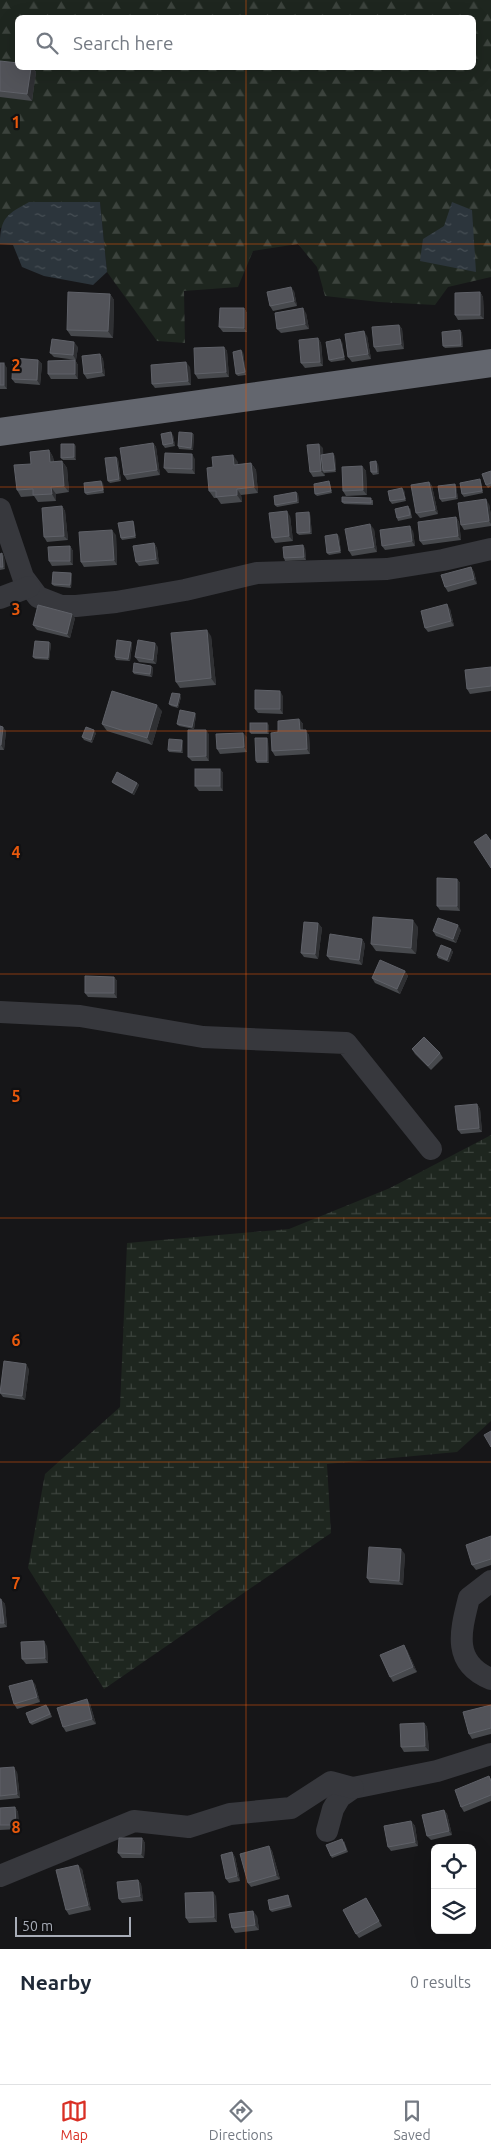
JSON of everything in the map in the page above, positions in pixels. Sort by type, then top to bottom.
[{"type":"highway","points":[[0,432],[491,363]]},
{"type":"street","points":[[0,509],[18,564],[30,587],[38,597],[61,606],[76,606],[185,590],[257,573],[387,568],[443,560],[491,549]]},
{"type":"street","points":[[0,598],[30,587]]},
{"type":"street","points":[[0,1012],[80,1016],[203,1037],[346,1042],[431,1149]]},
{"type":"street","points":[[491,1581],[470,1598],[460,1641],[466,1661],[491,1679]]},
{"type":"street","points":[[327,1831],[333,1808],[340,1797],[353,1788],[437,1771],[491,1754]]},
{"type":"street","points":[[0,1876],[134,1821],[189,1827],[230,1814],[291,1808],[330,1782],[353,1788]]},
{"type":"green space","points":[[0,0],[491,0],[491,277],[448,287],[435,305],[379,302],[325,296],[317,267],[298,244],[253,251],[238,287],[184,291],[185,343],[157,341],[107,272],[100,202],[0,228]]},
{"type":"green space","points":[[491,1135],[491,1421],[457,1452],[327,1464],[331,1533],[104,1689],[28,1568],[45,1474],[120,1407],[127,1243],[289,1229],[390,1188]]},
{"type":"water","points":[[29,202],[100,202],[107,272],[93,285],[44,276],[22,267],[13,245],[0,244],[0,235],[7,217]]},
{"type":"water","points":[[452,202],[472,210],[476,272],[420,261],[423,239],[444,226]]},
{"type":"building","points":[[0,61],[15,63],[15,70],[31,70],[27,94],[0,91]]},
{"type":"building","points":[[291,287],[294,301],[270,306],[267,292]]},
{"type":"building","points":[[68,292],[110,294],[108,331],[67,330]]},
{"type":"building","points":[[480,292],[480,315],[455,315],[455,293]]},
{"type":"building","points":[[220,308],[244,308],[244,328],[219,327]]},
{"type":"building","points":[[303,308],[305,324],[277,329],[275,313]]},
{"type":"building","points":[[399,325],[401,344],[374,347],[372,327]]},
{"type":"building","points":[[460,330],[461,345],[443,346],[442,332]]},
{"type":"building","points":[[364,331],[368,354],[348,357],[345,334]]},
{"type":"building","points":[[318,338],[320,362],[301,363],[299,340]]},
{"type":"building","points":[[52,339],[74,342],[73,355],[50,353]]},
{"type":"building","points":[[340,339],[344,357],[329,360],[326,342]]},
{"type":"building","points":[[224,347],[226,372],[195,374],[194,348]]},
{"type":"building","points":[[241,350],[245,372],[236,374],[233,352]]},
{"type":"building","points":[[100,354],[102,372],[84,374],[82,356]]},
{"type":"building","points":[[13,358],[38,360],[37,380],[12,379]]},
{"type":"building","points":[[75,360],[75,374],[48,374],[48,361]]},
{"type":"building","points":[[186,362],[188,381],[152,384],[151,365]]},
{"type":"building","points":[[0,363],[4,363],[4,385],[0,385]]},
{"type":"building","points":[[171,432],[173,443],[163,445],[161,434]]},
{"type":"building","points":[[179,432],[192,433],[191,448],[178,446]]},
{"type":"building","points":[[153,443],[157,470],[124,475],[120,448]]},
{"type":"building","points":[[61,444],[74,444],[74,457],[61,458]]},
{"type":"building","points":[[319,444],[321,471],[310,472],[307,445]]},
{"type":"building","points":[[49,450],[50,462],[62,461],[64,486],[51,487],[52,494],[33,495],[33,489],[17,490],[14,465],[31,464],[30,452]]},
{"type":"building","points":[[165,453],[192,454],[192,469],[164,468]]},
{"type":"building","points":[[333,453],[335,470],[323,471],[321,455]]},
{"type":"building","points":[[233,455],[234,465],[251,463],[254,487],[237,489],[237,495],[216,497],[216,491],[209,491],[207,468],[213,467],[212,457]]},
{"type":"building","points":[[116,457],[119,479],[108,481],[105,458]]},
{"type":"building","points":[[376,461],[377,472],[371,472],[370,462]]},
{"type":"building","points":[[362,466],[363,490],[343,491],[342,467]]},
{"type":"building","points":[[491,471],[491,483],[486,485],[482,474]]},
{"type":"building","points":[[480,479],[482,491],[462,494],[460,483]]},
{"type":"building","points":[[101,481],[103,490],[85,493],[84,483]]},
{"type":"building","points":[[329,481],[331,491],[315,494],[314,484]]},
{"type":"building","points":[[429,482],[435,510],[416,513],[411,485]]},
{"type":"building","points":[[455,484],[456,497],[440,499],[438,486]]},
{"type":"building","points":[[402,488],[405,499],[390,501],[388,491]]},
{"type":"building","points":[[296,492],[297,501],[275,505],[274,496]]},
{"type":"building","points":[[342,497],[371,498],[371,503],[342,502]]},
{"type":"building","points":[[486,499],[489,521],[461,525],[458,503]]},
{"type":"building","points":[[62,506],[64,536],[44,537],[42,508]]},
{"type":"building","points":[[408,506],[410,515],[397,518],[395,509]]},
{"type":"building","points":[[287,511],[289,536],[272,538],[269,513]]},
{"type":"building","points":[[309,512],[310,532],[297,533],[296,513]]},
{"type":"building","points":[[456,517],[458,536],[420,541],[418,522]]},
{"type":"building","points":[[133,521],[135,536],[121,538],[118,523]]},
{"type":"building","points":[[370,524],[374,547],[349,551],[345,529]]},
{"type":"building","points":[[410,526],[412,541],[382,546],[380,530]]},
{"type":"building","points":[[112,530],[114,560],[81,562],[79,532]]},
{"type":"building","points":[[337,534],[340,551],[327,553],[325,536]]},
{"type":"building","points":[[154,543],[156,559],[136,562],[133,546]]},
{"type":"building","points":[[303,545],[304,557],[284,558],[283,547]]},
{"type":"building","points":[[70,546],[70,561],[49,561],[48,547]]},
{"type":"building","points":[[2,553],[3,567],[0,567],[0,554]]},
{"type":"building","points":[[471,567],[474,579],[445,587],[441,575]]},
{"type":"building","points":[[53,572],[71,573],[70,585],[52,584]]},
{"type":"building","points":[[447,604],[451,621],[425,628],[421,611]]},
{"type":"building","points":[[38,605],[72,614],[67,634],[33,625]]},
{"type":"building","points":[[207,630],[211,678],[176,682],[171,633]]},
{"type":"building","points":[[117,640],[131,642],[128,659],[115,657]]},
{"type":"building","points":[[138,640],[155,643],[153,660],[135,657]]},
{"type":"building","points":[[35,641],[49,642],[48,658],[33,657]]},
{"type":"building","points":[[134,663],[151,666],[150,674],[133,672]]},
{"type":"building","points":[[491,667],[491,686],[467,689],[465,670]]},
{"type":"building","points":[[255,690],[280,691],[280,709],[255,709]]},
{"type":"building","points":[[112,691],[157,705],[147,738],[102,724]]},
{"type":"building","points":[[172,693],[180,694],[177,706],[169,704]]},
{"type":"building","points":[[180,710],[195,713],[192,727],[177,724]]},
{"type":"building","points":[[299,719],[300,730],[306,730],[307,749],[272,751],[271,733],[278,732],[278,721]]},
{"type":"building","points":[[250,723],[267,723],[267,732],[250,732]]},
{"type":"building","points":[[0,726],[3,727],[1,745],[0,745]]},
{"type":"building","points":[[86,727],[94,730],[91,740],[82,737]]},
{"type":"building","points":[[188,730],[206,730],[206,756],[188,757]]},
{"type":"building","points":[[243,733],[244,747],[217,749],[216,734]]},
{"type":"building","points":[[255,738],[267,738],[267,761],[256,761]]},
{"type":"building","points":[[169,739],[182,740],[181,751],[168,750]]},
{"type":"building","points":[[195,769],[220,769],[220,786],[195,786]]},
{"type":"building","points":[[117,772],[137,783],[132,793],[112,782]]},
{"type":"building","points":[[486,834],[491,841],[491,868],[474,842]]},
{"type":"building","points":[[437,878],[457,879],[457,906],[437,906]]},
{"type":"building","points":[[373,917],[413,920],[411,948],[371,944]]},
{"type":"building","points":[[438,918],[458,925],[453,939],[433,931]]},
{"type":"building","points":[[304,922],[318,923],[315,954],[301,953]]},
{"type":"building","points":[[330,934],[362,939],[359,960],[327,956]]},
{"type":"building","points":[[441,945],[451,949],[447,960],[437,955]]},
{"type":"building","points":[[380,960],[405,971],[397,989],[372,978]]},
{"type":"building","points":[[85,976],[114,977],[114,993],[85,993]]},
{"type":"building","points":[[424,1037],[440,1053],[428,1066],[412,1049]]},
{"type":"building","points":[[477,1104],[479,1128],[458,1130],[455,1106]]},
{"type":"building","points":[[4,1361],[26,1364],[22,1396],[0,1393]]},
{"type":"building","points":[[491,1431],[491,1447],[484,1435]]},
{"type":"building","points":[[491,1536],[491,1559],[472,1565],[466,1545]]},
{"type":"building","points":[[369,1547],[401,1549],[399,1581],[367,1578]]},
{"type":"building","points":[[1,1599],[4,1623],[0,1623]]},
{"type":"building","points":[[44,1641],[45,1658],[22,1659],[21,1642]]},
{"type":"building","points":[[404,1645],[413,1667],[390,1677],[380,1655]]},
{"type":"building","points":[[32,1680],[37,1697],[14,1704],[9,1686]]},
{"type":"building","points":[[87,1699],[92,1719],[63,1727],[57,1708]]},
{"type":"building","points":[[46,1705],[50,1714],[30,1723],[26,1713]]},
{"type":"building","points":[[491,1705],[491,1728],[469,1734],[463,1712]]},
{"type":"building","points":[[424,1723],[425,1746],[401,1747],[400,1724]]},
{"type":"building","points":[[14,1767],[17,1794],[0,1796],[0,1768]]},
{"type":"building","points":[[489,1776],[491,1795],[461,1807],[455,1790]]},
{"type":"building","points":[[15,1807],[16,1825],[0,1825],[0,1808]]},
{"type":"building","points":[[444,1810],[449,1831],[427,1836],[422,1815]]},
{"type":"building","points":[[411,1821],[415,1842],[388,1847],[384,1826]]},
{"type":"building","points":[[119,1838],[142,1838],[141,1854],[118,1853]]},
{"type":"building","points":[[342,1839],[346,1850],[331,1856],[326,1845]]},
{"type":"building","points":[[269,1846],[276,1875],[248,1883],[240,1854]]},
{"type":"building","points":[[232,1852],[237,1876],[226,1879],[221,1855]]},
{"type":"building","points":[[78,1865],[88,1905],[66,1910],[56,1870]]},
{"type":"building","points":[[138,1880],[140,1896],[119,1899],[117,1882]]},
{"type":"building","points":[[213,1892],[214,1917],[186,1918],[185,1893]]},
{"type":"building","points":[[288,1895],[290,1905],[270,1910],[268,1900]]},
{"type":"building","points":[[366,1898],[379,1921],[356,1934],[343,1910]]},
{"type":"building","points":[[253,1911],[255,1925],[232,1928],[229,1914]]}]
